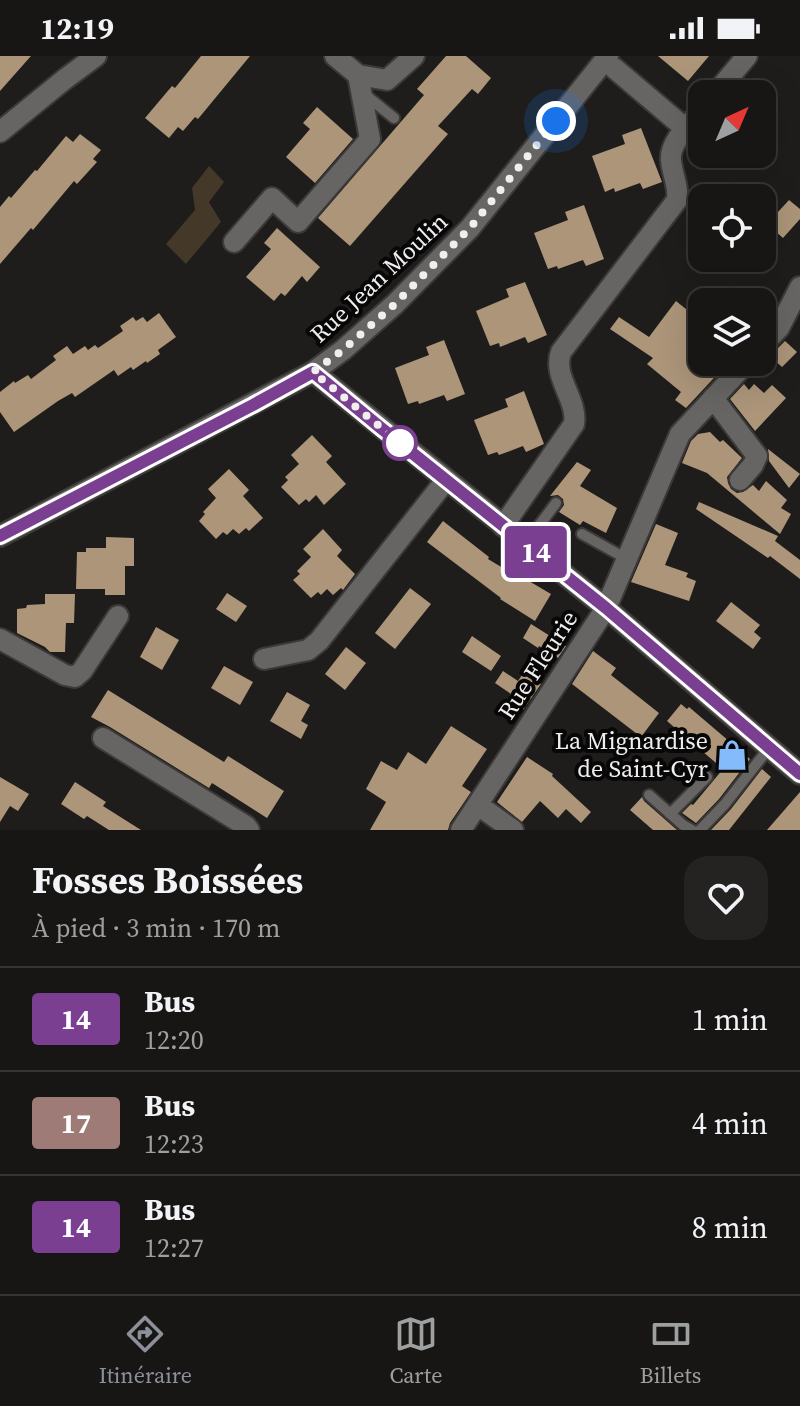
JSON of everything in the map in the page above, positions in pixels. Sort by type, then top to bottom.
[{"type":"street","points":[[0,132],[96,56]]},
{"type":"street","points":[[234,242],[272,198],[298,222],[370,139],[360,84],[335,56]]},
{"type":"street","points":[[360,84],[387,80],[414,56]]},
{"type":"street","points":[[727,80],[747,56]]},
{"type":"street","points":[[611,62],[686,129]]},
{"type":"street","name":"Rue Jean Moulin","points":[[0,536],[253,405],[313,372],[343,350],[395,304],[470,228],[611,62]]},
{"type":"street","points":[[503,526],[574,424],[574,409],[559,369],[561,352],[677,200],[671,153],[688,127]]},
{"type":"street","points":[[776,331],[800,287]]},
{"type":"street","points":[[313,372],[606,608],[800,774]]},
{"type":"street","name":"Rue Fleurie","points":[[461,830],[606,608],[680,434],[734,376]]},
{"type":"street","points":[[713,398],[757,456],[740,480]]},
{"type":"street","points":[[264,659],[308,650],[319,641],[446,480]]},
{"type":"street","points":[[0,639],[65,675],[75,677],[118,616]]},
{"type":"street","points":[[103,738],[249,830]]},
{"type":"street","points":[[478,805],[513,830]]},
{"type":"lane","points":[[360,84],[394,118]]},
{"type":"lane","points":[[525,544],[556,503]]},
{"type":"lane","points":[[582,534],[627,559]]},
{"type":"lane","points":[[700,830],[769,748]]},
{"type":"lane","points":[[670,814],[707,777]]},
{"type":"lane","points":[[649,795],[692,830]]},
{"type":"shaded area","points":[[209,166],[224,182],[209,202],[221,222],[186,264],[166,244],[195,210],[192,188]]},
{"type":"building","points":[[0,56],[31,56],[0,91]]},
{"type":"building","points":[[201,56],[250,56],[198,119],[195,117],[183,131],[178,127],[169,138],[145,118]]},
{"type":"building","points":[[446,56],[466,56],[491,78],[478,94],[472,89],[438,126],[448,134],[350,246],[318,218],[424,95],[417,89]]},
{"type":"building","points":[[658,56],[709,56],[688,81]]},
{"type":"building","points":[[317,107],[353,139],[315,183],[286,157],[310,129],[303,123]]},
{"type":"building","points":[[641,128],[662,182],[643,189],[640,183],[615,192],[614,188],[605,192],[592,156],[625,144],[622,135]]},
{"type":"building","points":[[80,134],[101,150],[93,159],[97,162],[77,184],[74,181],[0,264],[0,207],[37,171],[66,136],[73,142]]},
{"type":"building","points":[[789,200],[800,209],[800,219],[783,238],[776,232],[776,214]]},
{"type":"building","points":[[584,205],[604,259],[586,266],[583,260],[558,269],[557,266],[548,269],[534,233],[568,220],[565,212]]},
{"type":"building","points":[[277,228],[320,267],[307,282],[302,276],[285,296],[281,293],[274,301],[246,277],[271,249],[264,243]]},
{"type":"building","points":[[525,282],[547,335],[528,343],[525,337],[500,347],[499,343],[490,346],[476,311],[509,297],[506,289]]},
{"type":"building","points":[[676,301],[688,311],[688,376],[716,376],[686,408],[675,400],[681,392],[647,364],[653,358],[610,329],[619,317],[649,337]]},
{"type":"building","points":[[159,313],[176,337],[158,350],[160,354],[118,376],[114,370],[75,397],[72,393],[58,401],[14,432],[0,412],[0,392],[28,375],[31,379],[56,360],[53,356],[67,346],[73,354],[85,346],[88,350],[95,345],[98,348],[123,331],[120,326],[133,317],[136,321],[143,317],[147,322]]},
{"type":"building","points":[[444,340],[465,394],[447,401],[444,395],[419,404],[418,401],[408,404],[395,368],[429,355],[426,347]]},
{"type":"building","points":[[785,341],[797,352],[782,367],[776,362],[776,350]]},
{"type":"building","points":[[744,384],[749,390],[754,384],[764,393],[772,385],[786,398],[755,431],[730,399]]},
{"type":"building","points":[[524,391],[544,444],[526,452],[523,446],[499,455],[497,452],[488,455],[474,420],[508,407],[505,399]]},
{"type":"building","points":[[710,432],[742,458],[727,477],[731,489],[737,493],[743,492],[753,485],[759,491],[766,481],[787,500],[781,508],[791,514],[780,534],[707,473],[682,463],[691,441],[698,434]]},
{"type":"building","points":[[312,435],[332,456],[326,462],[346,484],[324,505],[316,495],[309,502],[306,499],[299,505],[281,487],[288,480],[285,477],[299,464],[291,455]]},
{"type":"building","points":[[768,449],[800,474],[789,488],[769,461]]},
{"type":"building","points":[[577,462],[591,470],[580,486],[617,508],[606,533],[583,521],[580,525],[559,512],[564,505],[563,499],[558,495],[550,496]]},
{"type":"building","points":[[229,469],[249,490],[243,496],[263,518],[249,531],[246,528],[239,534],[233,529],[227,535],[223,532],[216,539],[199,521],[216,498],[208,489]]},
{"type":"building","points":[[699,502],[778,536],[775,541],[800,560],[800,579],[696,509]]},
{"type":"building","points":[[443,521],[488,559],[551,594],[535,621],[500,599],[427,542]]},
{"type":"building","points":[[656,524],[678,533],[665,565],[688,573],[686,577],[696,581],[689,601],[631,582]]},
{"type":"building","points":[[323,529],[342,550],[337,556],[355,574],[343,590],[341,588],[333,595],[327,589],[311,598],[293,580],[311,557],[303,549]]},
{"type":"building","points":[[106,537],[134,538],[134,566],[125,566],[125,595],[105,595],[105,589],[76,589],[77,552],[86,552],[86,548],[106,548]]},
{"type":"building","points":[[410,588],[431,604],[395,649],[375,633]]},
{"type":"building","points":[[227,593],[247,606],[236,622],[216,609]]},
{"type":"building","points":[[45,594],[75,594],[74,623],[66,623],[65,652],[50,652],[17,633],[17,609],[45,604]]},
{"type":"building","points":[[731,602],[760,625],[754,632],[761,638],[753,649],[716,621]]},
{"type":"building","points":[[531,624],[566,646],[558,658],[523,638]]},
{"type":"building","points":[[156,627],[179,640],[162,670],[140,657]]},
{"type":"building","points":[[472,636],[501,656],[491,671],[462,652]]},
{"type":"building","points":[[346,647],[366,663],[345,690],[325,674]]},
{"type":"building","points":[[593,651],[616,668],[611,675],[659,713],[641,737],[572,684]]},
{"type":"building","points":[[224,666],[253,682],[240,705],[211,688]]},
{"type":"building","points":[[503,671],[518,681],[524,672],[541,684],[523,710],[507,699],[511,694],[495,683]]},
{"type":"building","points":[[108,690],[224,762],[228,756],[284,791],[267,818],[212,783],[209,788],[91,717]]},
{"type":"building","points":[[287,692],[310,705],[301,721],[308,725],[301,739],[270,721]]},
{"type":"building","points":[[681,704],[687,709],[689,707],[750,759],[696,823],[682,813],[693,805],[723,769],[667,721]]},
{"type":"building","points":[[451,726],[487,749],[462,786],[471,792],[448,830],[370,830],[386,802],[366,789],[381,761],[397,770],[408,752],[426,764]]},
{"type":"building","points":[[527,757],[553,774],[591,812],[581,823],[566,809],[558,818],[540,801],[522,822],[497,802]]},
{"type":"building","points":[[762,769],[771,777],[729,830],[711,830],[731,809]]},
{"type":"building","points":[[0,777],[29,794],[18,811],[10,806],[0,822]]},
{"type":"building","points":[[75,782],[106,802],[103,806],[141,830],[109,830],[61,804]]},
{"type":"building","points":[[800,792],[800,830],[767,830]]},
{"type":"building","points":[[642,797],[677,830],[653,830],[630,810]]},
{"type":"bus line","name":"14","points":[[0,536],[313,372],[606,608],[800,774]]},
{"type":"place","name":"La Mignardise de Saint-Cyr","points":[[732,755]]},
{"type":"route","points":[[400,443],[313,372],[395,304],[470,228],[556,121]]}]
